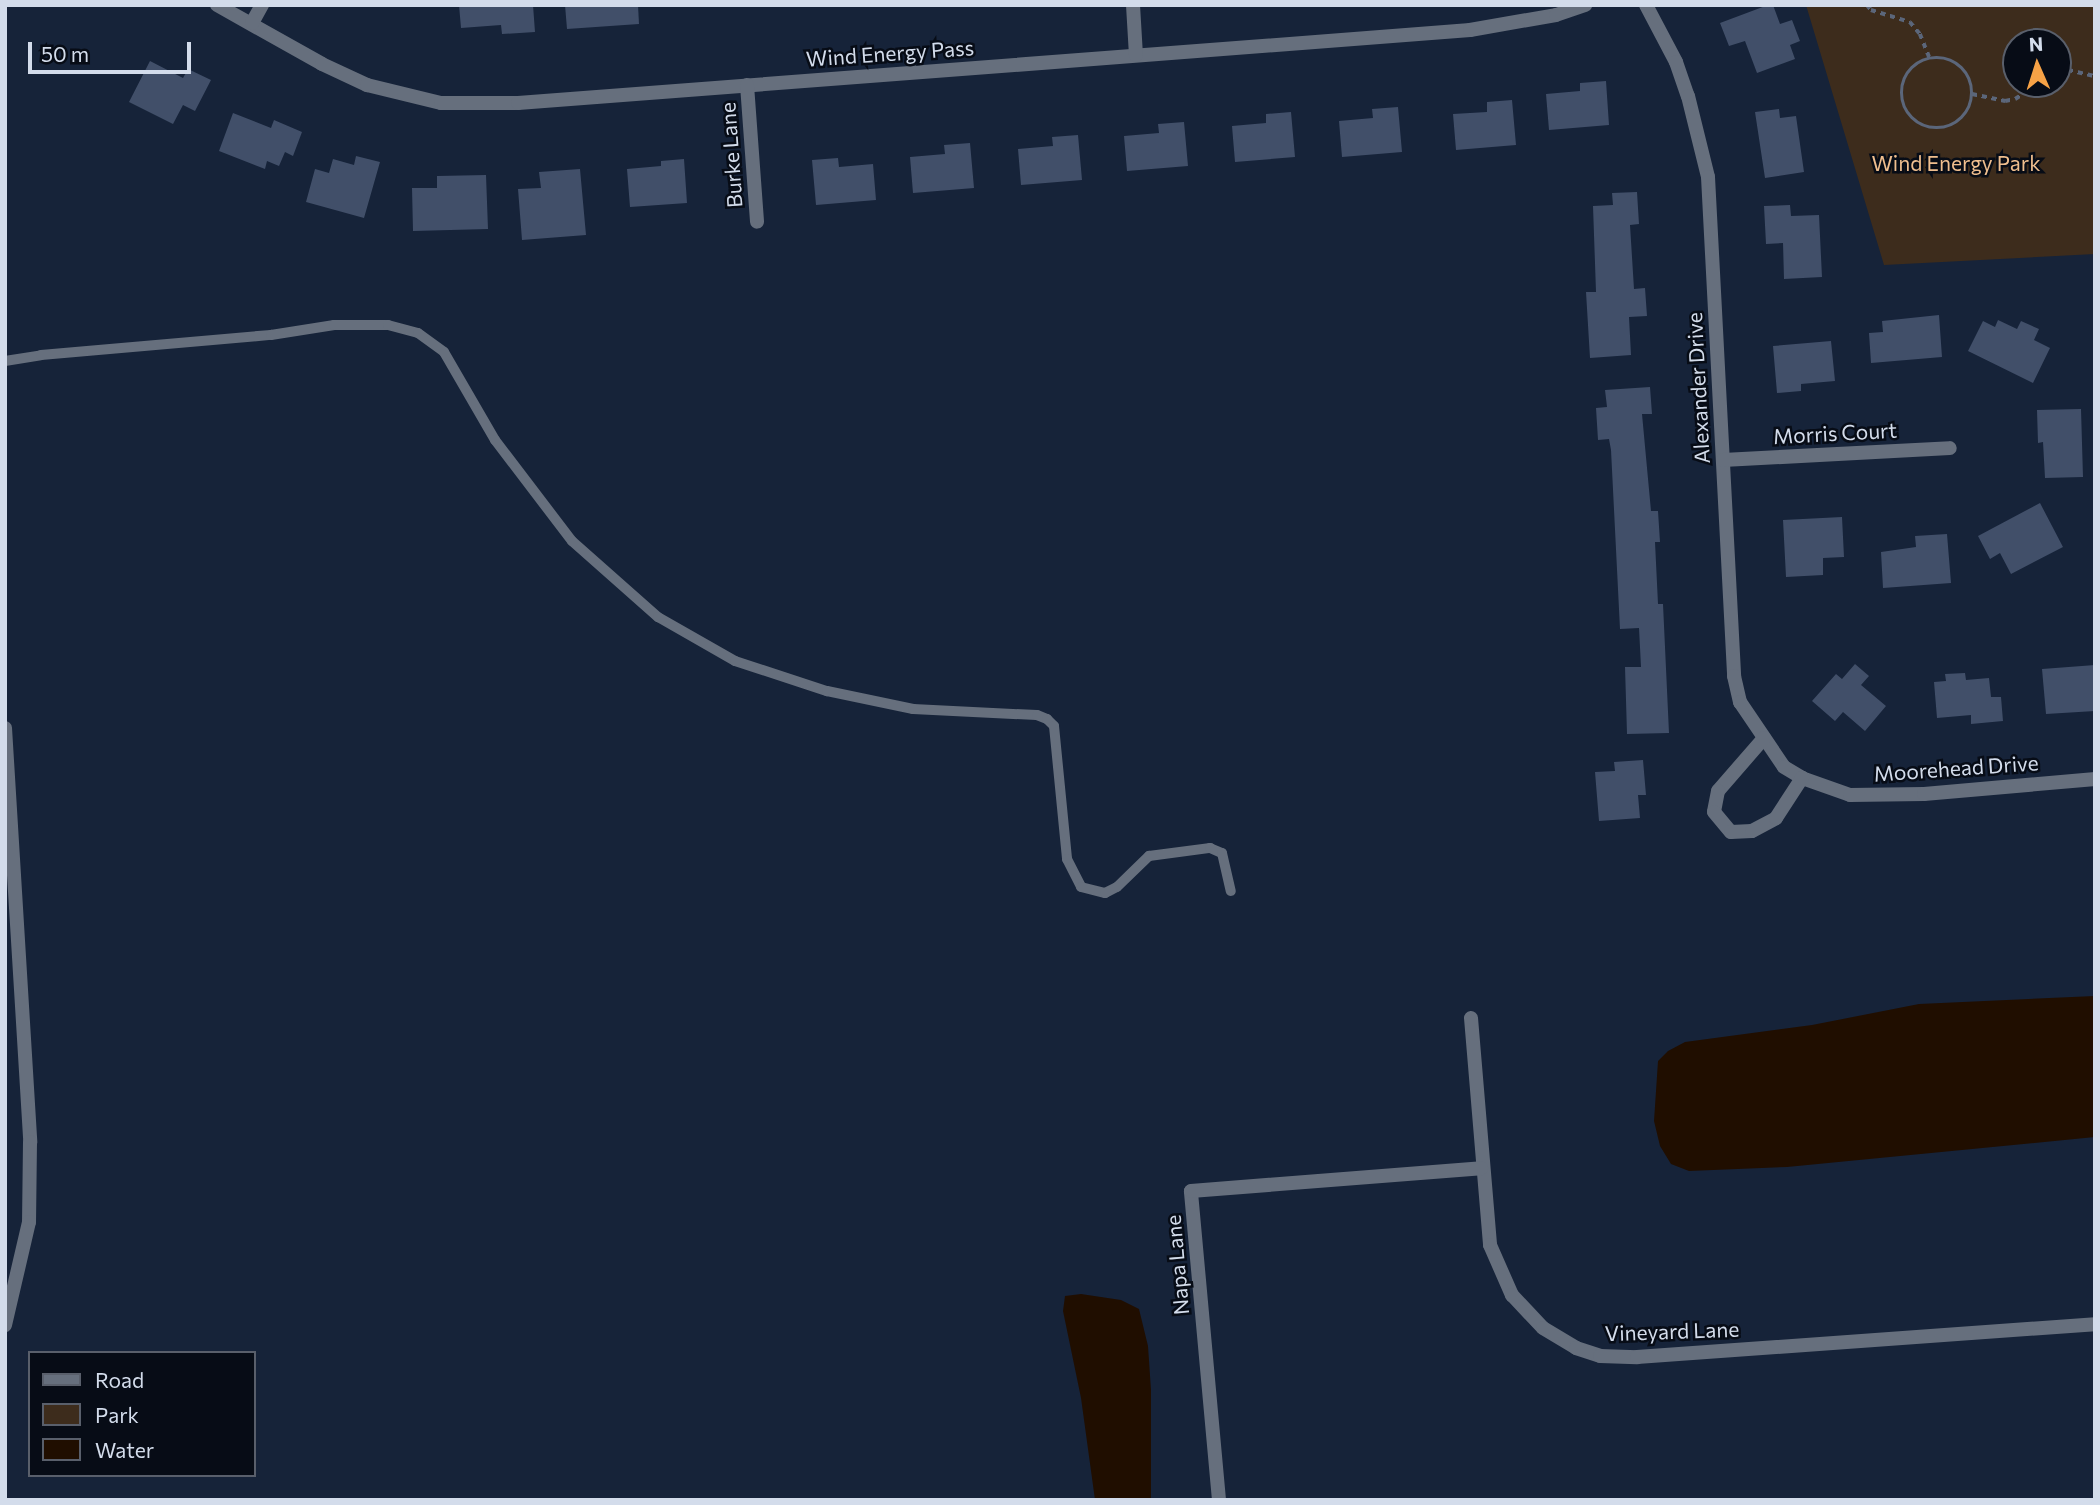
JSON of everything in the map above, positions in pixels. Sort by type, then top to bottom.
[{"type":"street","name":"Wind Energy Pass","points":[[217,5],[322,64],[367,85],[441,103],[519,103],[1470,30],[1556,15],[1585,5]]},
{"type":"street","points":[[252,23],[262,5]]},
{"type":"street","points":[[1133,5],[1136,55]]},
{"type":"street","name":"Alexander Drive","points":[[1646,5],[1684,85],[1708,177],[1734,676],[1741,702],[1784,767]]},
{"type":"street","name":"Burke Lane","points":[[747,85],[757,222]]},
{"type":"street","name":"Morris Court","points":[[1723,460],[1950,448]]},
{"type":"street","points":[[5,728],[7,807],[30,1142],[29,1222],[5,1325]]},
{"type":"street","points":[[1764,738],[1718,791],[1714,812],[1731,832],[1752,831],[1776,818],[1802,778]]},
{"type":"street","name":"Moorehead Drive","points":[[1784,767],[1802,778],[1850,794],[1924,794],[2095,779]]},
{"type":"street","name":"Vineyard Lane","points":[[1471,1018],[1481,1168],[1490,1245],[1512,1295],[1543,1328],[1576,1348],[1601,1356],[1637,1357],[2095,1324]]},
{"type":"street","name":"Napa Lane","points":[[1219,1500],[1191,1191],[1481,1168]]},
{"type":"lane","points":[[5,361],[41,355],[271,335],[334,325],[388,325],[418,333],[444,352],[495,440],[572,541],[658,617],[735,661],[827,691],[913,709],[1037,715],[1047,719],[1054,726],[1068,859],[1081,887],[1105,893],[1117,887],[1149,856],[1210,848],[1222,853],[1231,891]]},
{"type":"path","points":[[1867,5],[1871,10],[1910,22],[1920,34],[1930,59]]},
{"type":"path","points":[[1930,59],[1954,62],[1963,69],[1972,94],[1968,110],[1954,124],[1931,127],[1912,118],[1906,107],[1904,82],[1910,71],[1930,59]]},
{"type":"path","points":[[2072,71],[2095,76]]},
{"type":"path","points":[[1972,94],[2005,102],[2017,98]]},
{"type":"green space","name":"Wind Energy Park","points":[[1806,5],[2095,5],[2095,254],[1884,265]]},
{"type":"water","points":[[2095,996],[2095,1137],[1787,1167],[1689,1171],[1671,1164],[1660,1146],[1654,1121],[1658,1061],[1668,1051],[1685,1042],[1812,1025],[1919,1004]]},
{"type":"water","points":[[1081,1294],[1121,1300],[1139,1309],[1148,1346],[1151,1390],[1151,1500],[1095,1500],[1081,1398],[1063,1311],[1065,1296]]},
{"type":"building","points":[[459,5],[533,5],[535,32],[502,34],[501,25],[461,28]]},
{"type":"building","points":[[565,5],[638,5],[639,24],[567,29]]},
{"type":"building","points":[[1773,5],[1780,24],[1792,20],[1800,41],[1790,45],[1795,59],[1757,73],[1745,41],[1729,46],[1720,23]]},
{"type":"building","points":[[150,61],[183,78],[188,69],[211,80],[195,111],[183,105],[173,124],[129,102]]},
{"type":"building","points":[[1606,81],[1609,125],[1549,130],[1546,94],[1580,91],[1580,83]]},
{"type":"building","points":[[1512,100],[1516,145],[1456,150],[1453,114],[1487,112],[1487,102]]},
{"type":"building","points":[[1398,107],[1402,152],[1342,157],[1339,121],[1373,118],[1372,109]]},
{"type":"building","points":[[1779,109],[1780,118],[1796,116],[1804,172],[1765,178],[1755,112]]},
{"type":"building","points":[[1291,112],[1295,157],[1235,162],[1232,126],[1266,123],[1266,114]]},
{"type":"building","points":[[233,113],[271,128],[274,120],[302,132],[293,156],[285,152],[279,166],[267,161],[265,169],[219,151]]},
{"type":"building","points":[[1184,122],[1188,166],[1127,171],[1124,136],[1159,133],[1158,124]]},
{"type":"building","points":[[1078,135],[1082,180],[1021,185],[1018,149],[1053,146],[1052,137]]},
{"type":"building","points":[[970,143],[974,188],[913,193],[910,157],[945,154],[944,145]]},
{"type":"building","points":[[356,156],[380,162],[364,218],[306,202],[315,169],[329,173],[333,159],[354,165]]},
{"type":"building","points":[[838,158],[839,167],[873,164],[876,200],[816,205],[812,160]]},
{"type":"building","points":[[684,159],[687,203],[630,207],[627,169],[661,166],[661,161]]},
{"type":"building","points":[[580,169],[586,235],[522,240],[518,189],[541,188],[539,172]]},
{"type":"building","points":[[486,175],[488,229],[413,231],[412,188],[437,188],[437,176]]},
{"type":"building","points":[[1637,192],[1639,224],[1630,225],[1634,289],[1645,288],[1647,316],[1629,317],[1631,355],[1590,358],[1586,292],[1596,292],[1593,206],[1613,205],[1612,193]]},
{"type":"building","points":[[1790,205],[1791,216],[1819,215],[1822,277],[1784,279],[1783,243],[1766,244],[1764,206]]},
{"type":"building","points":[[1939,315],[1942,357],[1871,363],[1869,333],[1883,332],[1882,321]]},
{"type":"building","points":[[1998,320],[2017,329],[2021,321],[2039,329],[2034,340],[2050,348],[2033,383],[1968,351],[1983,321],[1995,327]]},
{"type":"building","points":[[1831,341],[1835,381],[1801,384],[1801,391],[1777,393],[1773,346]]},
{"type":"building","points":[[1650,387],[1652,414],[1642,414],[1651,511],[1658,511],[1660,542],[1655,542],[1658,604],[1663,604],[1669,733],[1627,734],[1625,667],[1641,667],[1639,628],[1620,629],[1611,450],[1609,439],[1598,440],[1596,408],[1607,407],[1605,390]]},
{"type":"building","points":[[2081,409],[2083,477],[2045,478],[2043,442],[2038,443],[2037,410]]},
{"type":"building","points":[[2040,503],[2063,547],[2011,574],[2000,553],[1990,559],[1978,536]]},
{"type":"building","points":[[1842,517],[1844,557],[1823,558],[1823,575],[1786,577],[1783,520]]},
{"type":"building","points":[[1947,534],[1951,583],[1883,588],[1881,552],[1916,547],[1915,536]]},
{"type":"building","points":[[1855,664],[1869,676],[1861,685],[1886,706],[1865,731],[1843,712],[1835,721],[1812,701],[1836,674],[1842,679]]},
{"type":"building","points":[[2095,665],[2095,711],[2046,714],[2042,669]]},
{"type":"building","points":[[1965,673],[1966,680],[1989,678],[1991,697],[2001,697],[2003,721],[1971,724],[1971,715],[1937,718],[1934,682],[1946,681],[1945,674]]},
{"type":"building","points":[[1643,760],[1646,795],[1638,795],[1640,818],[1599,821],[1595,772],[1615,771],[1614,762]]}]
